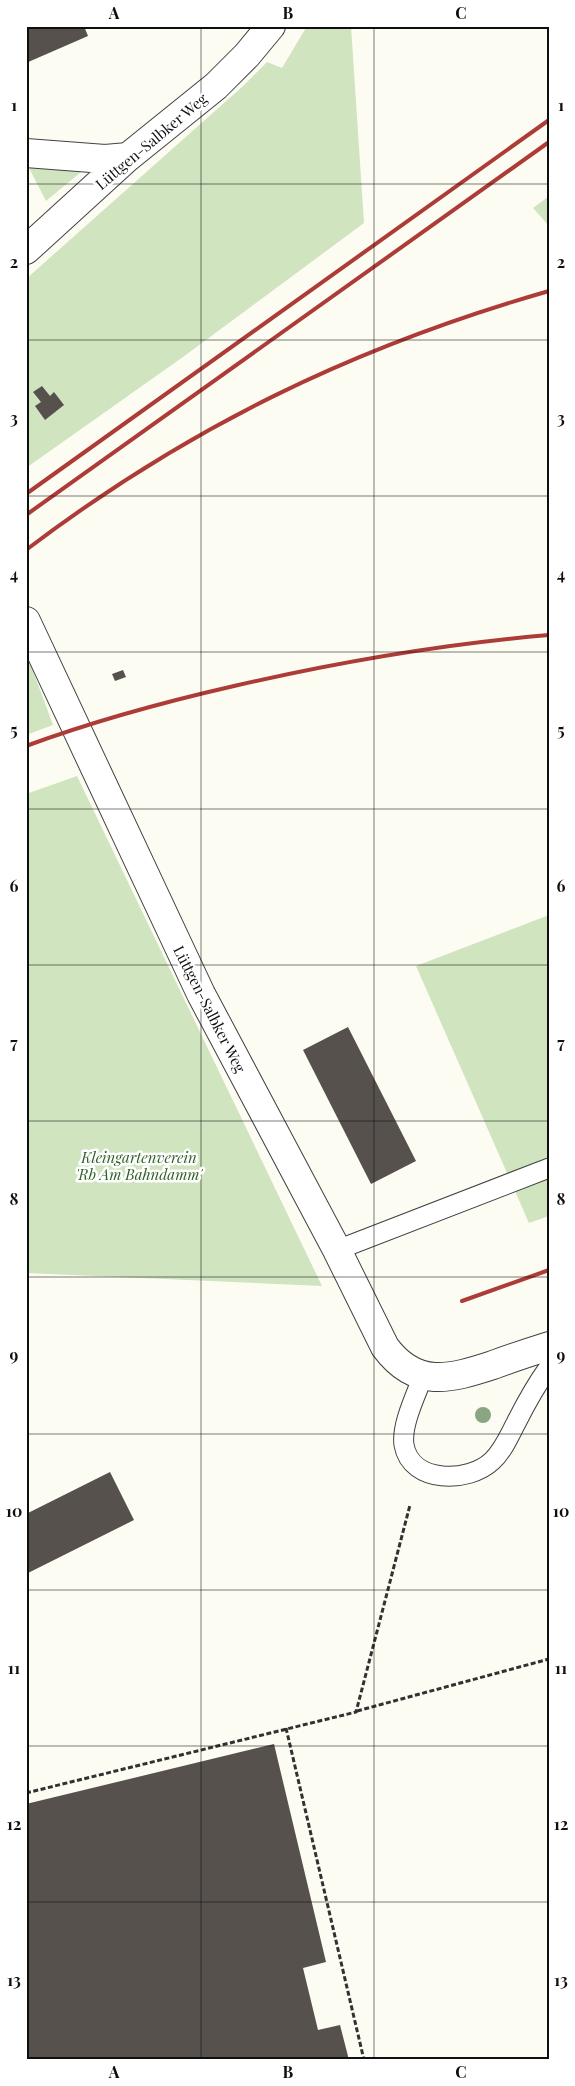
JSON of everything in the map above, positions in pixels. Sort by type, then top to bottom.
[{"type":"street","name":"Lüttgen-Salbker Weg","points":[[27,242],[216,86],[247,55],[271,26]]},
{"type":"street","points":[[26,153],[105,159],[128,157]]},
{"type":"street","name":"Lüttgen-Salbker Weg","points":[[26,622],[201,994],[337,1250],[385,1347],[401,1365],[423,1376],[434,1378],[460,1376],[549,1346]]},
{"type":"lane","points":[[337,1250],[549,1168]]},
{"type":"lane","points":[[423,1376],[405,1427],[404,1445],[408,1456],[419,1469],[435,1475],[452,1476],[476,1471],[492,1462],[501,1451],[531,1393],[549,1367]]},
{"type":"path","points":[[356,1712],[410,1505]]},
{"type":"path","points":[[26,1793],[356,1712],[549,1659]]},
{"type":"path","points":[[286,1728],[364,2060]]},
{"type":"green space","points":[[307,26],[351,26],[364,223],[183,357],[26,468],[26,279],[242,87],[267,62],[282,68]]},
{"type":"green space","points":[[29,168],[86,168],[46,201]]},
{"type":"green space","points":[[549,196],[549,226],[533,208]]},
{"type":"green space","points":[[26,652],[53,725],[26,735]]},
{"type":"green space","name":"Kleingartenverein 'Rb Am Bahndamm'","points":[[77,776],[322,1286],[26,1273],[26,794]]},
{"type":"green space","points":[[549,915],[549,1216],[529,1223],[416,966]]},
{"type":"building","points":[[26,26],[84,26],[88,36],[26,63]]},
{"type":"building","points":[[42,386],[50,396],[54,392],[64,405],[45,420],[35,406],[41,402],[33,392]]},
{"type":"building","points":[[123,670],[126,677],[115,681],[112,674]]},
{"type":"building","points":[[348,1027],[416,1161],[371,1184],[303,1050]]},
{"type":"building","points":[[110,1472],[134,1520],[26,1574],[26,1514]]},
{"type":"building","points":[[274,1744],[326,1962],[303,1968],[318,2030],[340,2025],[349,2060],[26,2060],[26,1849],[28,1848],[26,1841],[26,1804]]},
{"type":"railway","points":[[26,494],[549,120]]},
{"type":"railway","points":[[26,515],[549,142]]},
{"type":"railway","points":[[26,550],[87,506],[149,466],[211,429],[275,395],[341,365],[408,338],[477,313],[549,291]]},
{"type":"railway","points":[[26,746],[77,728],[155,705],[273,677],[430,649],[549,635]]},
{"type":"railway","points":[[462,1301],[549,1270]]}]
